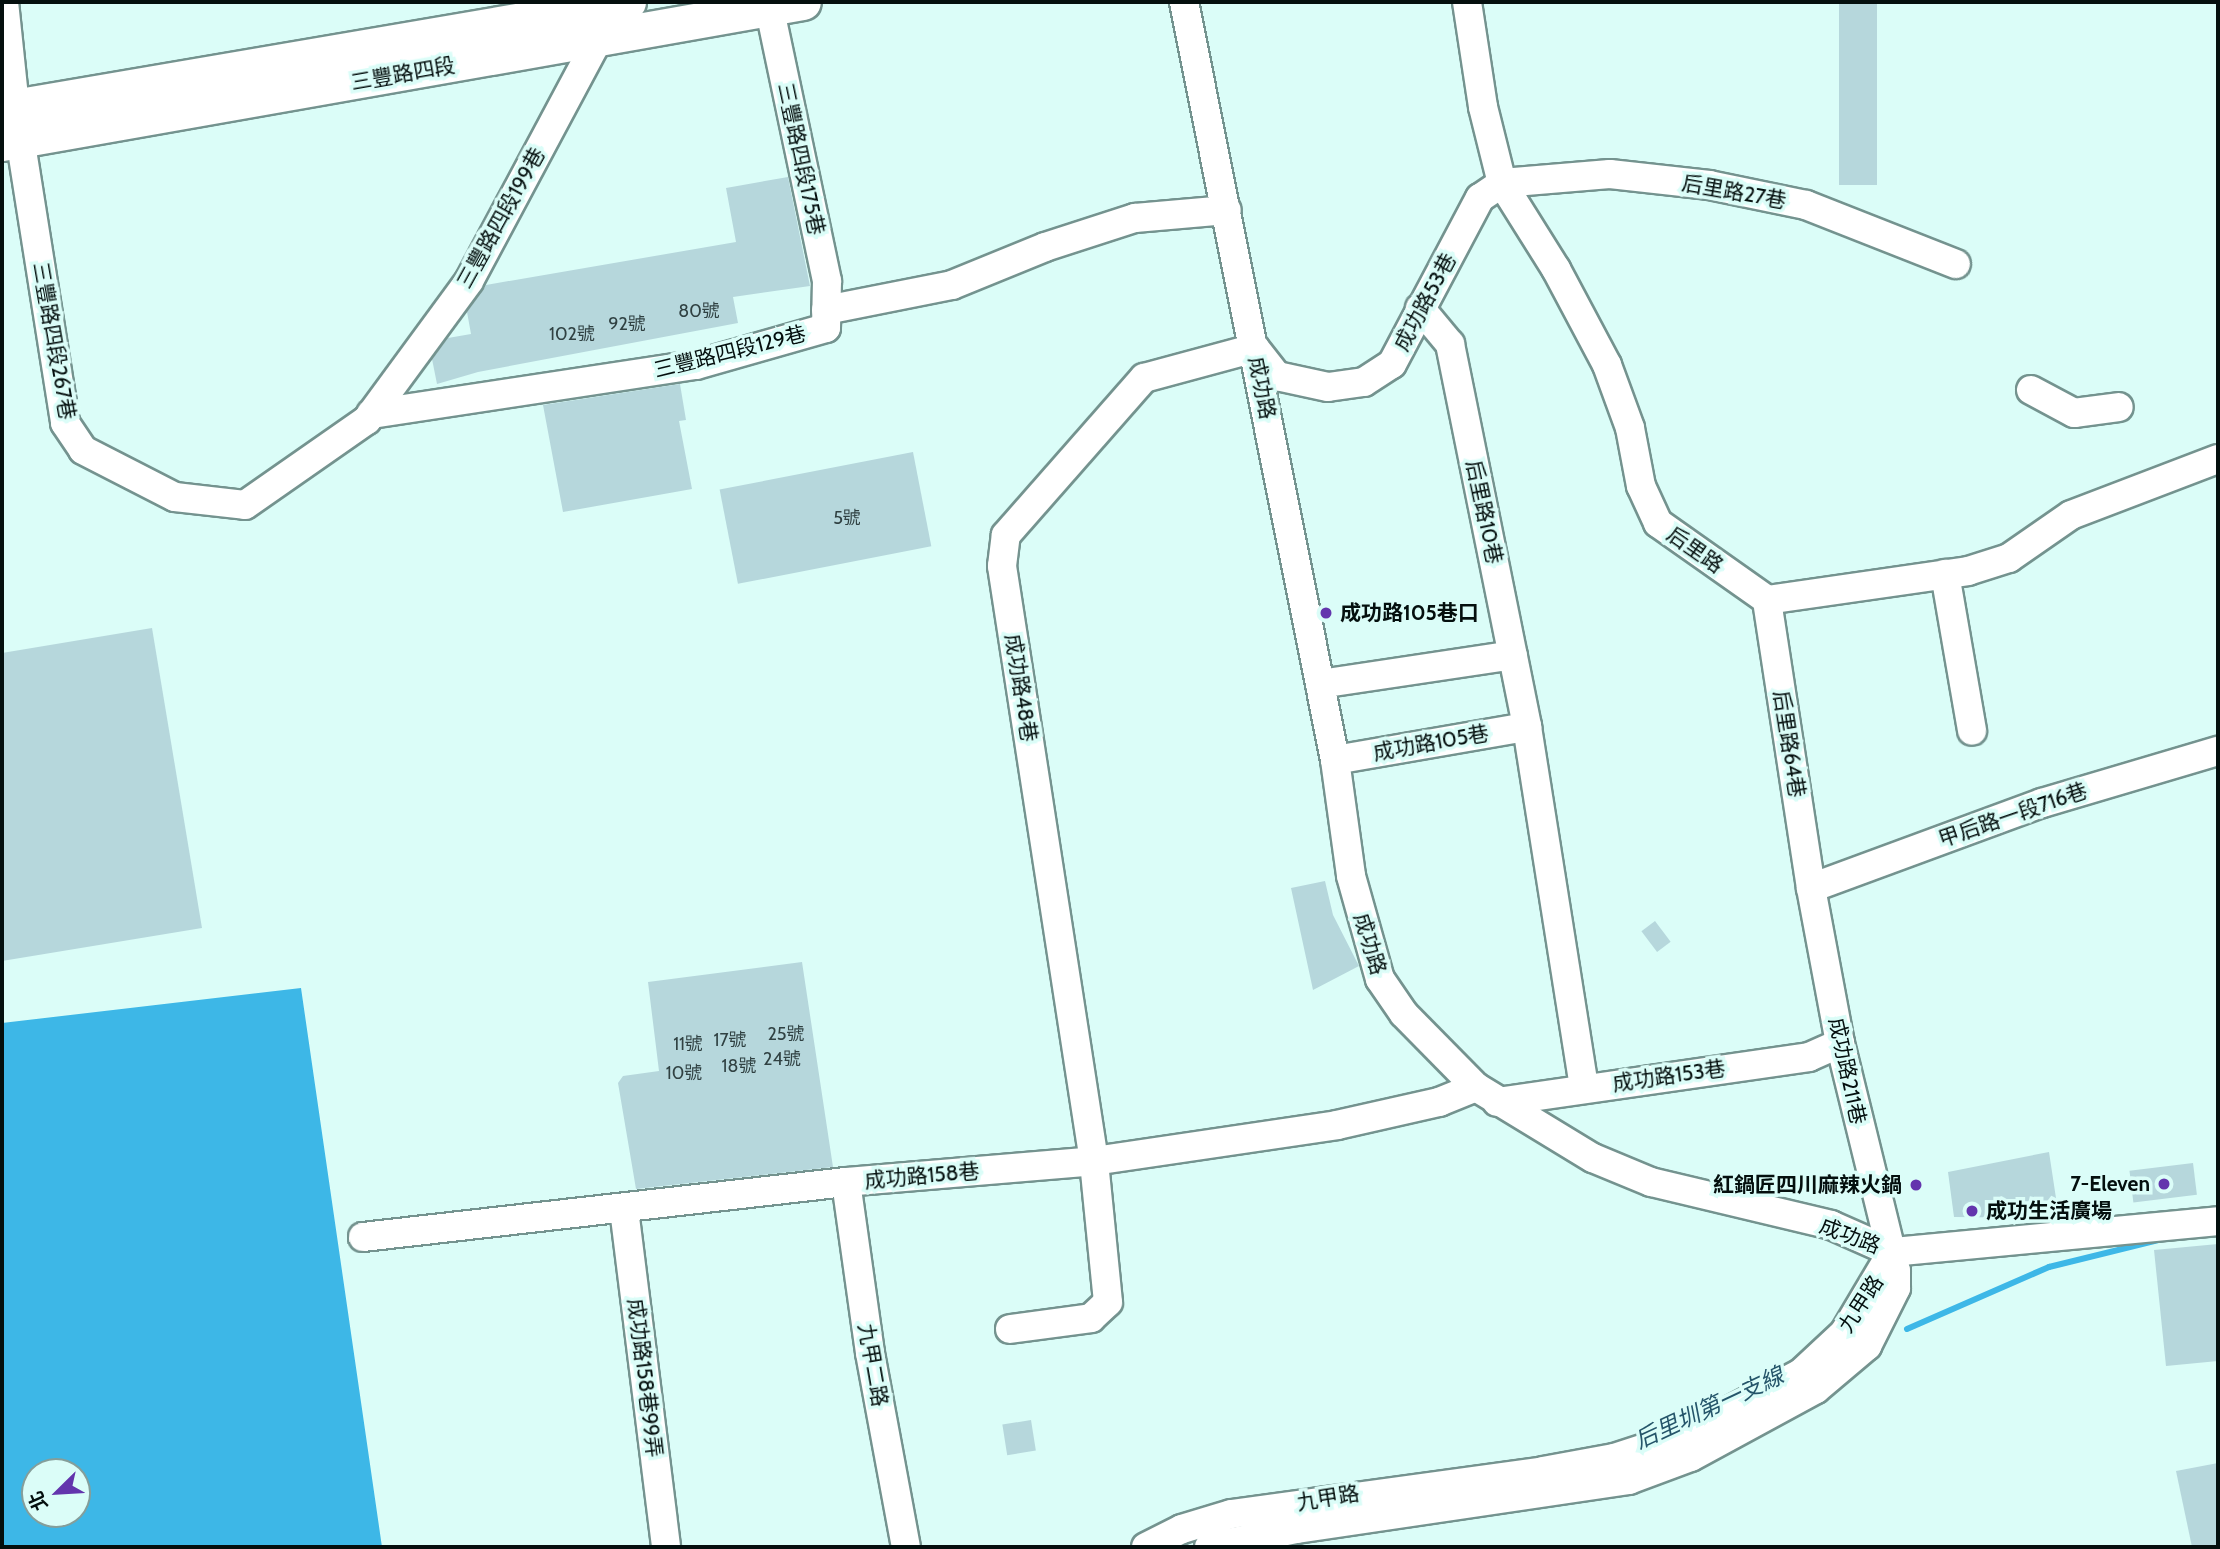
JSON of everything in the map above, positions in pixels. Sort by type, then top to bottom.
[{"type":"main road","name":"三豐路四段","points":[[593,24],[628,2]]},
{"type":"main road","name":"三豐路四段","points":[[10,125],[593,24],[803,2]]},
{"type":"street","name":"三豐路四段267巷","points":[[4,2],[10,125],[65,422],[83,450],[175,497],[245,505],[371,414]]},
{"type":"street","name":"成功路","points":[[1184,2],[1335,760],[1351,876],[1380,979],[1404,1014],[1486,1095],[1593,1158],[1651,1182],[1830,1226],[1892,1252],[2218,1221]]},
{"type":"street","name":"后里路","points":[[1467,2],[1483,107],[1502,183],[1556,269],[1607,365],[1630,428],[1641,486],[1658,523],[1768,600]]},
{"type":"street","name":"三豐路四段175巷","points":[[769,5],[827,281],[826,310]]},
{"type":"street","name":"三豐路四段199巷","points":[[371,414],[492,243],[593,24]]},
{"type":"street","name":"后里路27巷","points":[[1502,183],[1610,174],[1709,185],[1806,205],[1956,264]]},
{"type":"street","name":"成功路53巷","points":[[1255,348],[1277,376],[1328,387],[1364,382],[1392,364],[1480,198],[1502,183]]},
{"type":"street","name":"三豐路四段129巷","points":[[371,414],[696,365],[826,328],[826,310],[952,285],[1045,247],[1135,218],[1227,211]]},
{"type":"street","name":"后里路10巷","points":[[1420,308],[1450,344],[1527,727],[1554,883],[1584,1088]]},
{"type":"street","name":"成功路48巷","points":[[1010,1329],[1091,1318],[1108,1301],[1094,1161],[1002,566],[1006,535],[1144,378],[1255,348]]},
{"type":"street","points":[[2031,390],[2074,414],[2119,407]]},
{"type":"street","points":[[1768,600],[1945,574],[2009,558],[2071,515],[2218,459]]},
{"type":"street","points":[[1945,574],[1972,731]]},
{"type":"street","name":"后里路64巷","points":[[1768,600],[1811,888]]},
{"type":"street","points":[[1320,684],[1513,654]]},
{"type":"street","name":"成功路105巷","points":[[1335,760],[1527,727]]},
{"type":"street","name":"甲后路一段716巷","points":[[1811,888],[2042,803],[2218,751]]},
{"type":"street","name":"成功路211巷","points":[[1811,888],[1840,1043],[1892,1252]]},
{"type":"street","name":"成功路153巷","points":[[1486,1095],[1584,1088],[1808,1057],[1840,1043]]},
{"type":"street","name":"成功路158巷","points":[[363,1237],[846,1182],[1094,1161],[1337,1125],[1439,1102],[1486,1095]]},
{"type":"street","name":"九甲二路","points":[[846,1182],[870,1353],[906,1547]]},
{"type":"street","name":"成功路158巷99弄","points":[[624,1209],[666,1547]]},
{"type":"street","name":"九甲路","points":[[1146,1547],[1182,1529],[1231,1514],[1543,1471],[1614,1458],[1682,1436],[1801,1373],[1844,1333],[1892,1252]]},
{"type":"street","name":"九甲路","points":[[1209,1547],[1297,1529],[1629,1480],[1691,1457],[1815,1389],[1867,1346],[1896,1287],[1892,1252]]},
{"type":"water","points":[[301,988],[382,1547],[2,1547],[2,1023]]},
{"type":"building","points":[[1839,2],[1877,2],[1877,185],[1839,185]]},
{"type":"building","points":[[788,177],[810,286],[733,297],[738,323],[478,372],[437,384],[432,359],[448,338],[471,334],[467,312],[486,285],[736,242],[726,188]]},
{"type":"building","points":[[680,384],[686,420],[679,421],[692,489],[563,512],[543,405]]},
{"type":"building","points":[[913,452],[931,546],[738,584],[720,490]]},
{"type":"building","points":[[152,628],[202,928],[2,961],[2,653]]},
{"type":"building","points":[[1325,881],[1333,915],[1359,966],[1313,990],[1291,888]]},
{"type":"building","points":[[1655,921],[1671,942],[1657,952],[1641,931]]},
{"type":"building","points":[[802,962],[833,1167],[636,1189],[618,1083],[623,1076],[659,1071],[648,982]]},
{"type":"building","points":[[2049,1152],[2059,1218],[1954,1217],[1948,1172]]},
{"type":"building","name":"7-Eleven","points":[[2193,1163],[2197,1195],[2133,1203],[2129,1171]]},
{"type":"building","points":[[2218,1244],[2218,1361],[2166,1366],[2154,1250]]},
{"type":"building","points":[[1031,1420],[1036,1451],[1007,1455],[1002,1425]]},
{"type":"building","points":[[2218,1463],[2218,1547],[2192,1547],[2176,1471]]},
{"type":"waterway","name":"后里圳第一支線","points":[[1907,1329],[2049,1267],[2171,1237]]},
{"type":"place","name":"成功路105巷口","points":[[1326,613]]},
{"type":"place","name":"7-Eleven","points":[[2164,1184]]},
{"type":"place","name":"紅鍋匠四川麻辣火鍋","points":[[1916,1185]]},
{"type":"place","name":"成功生活廣場","points":[[1972,1211]]}]
